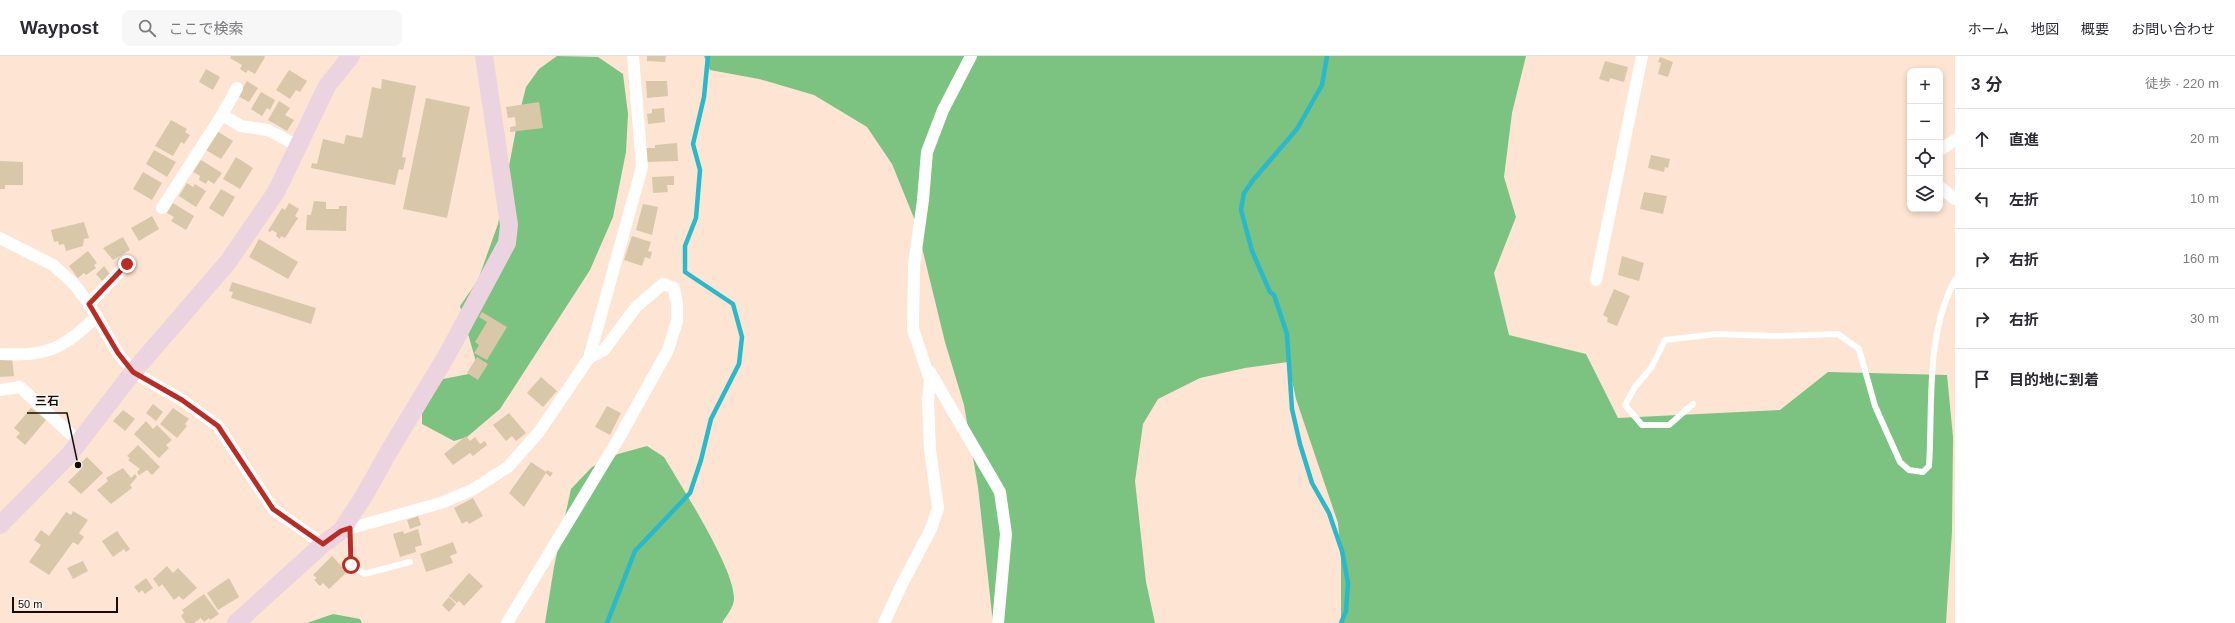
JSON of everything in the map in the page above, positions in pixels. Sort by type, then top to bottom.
[{"type":"street","points":[[0,525],[69,455],[133,372],[228,262],[276,192],[327,86],[351,56]]},
{"type":"street","points":[[346,530],[388,453],[447,355],[506,243],[508,218],[484,56]]},
{"type":"street","points":[[236,623],[323,544],[346,530],[441,503],[472,490],[508,467],[539,432],[589,358],[642,167],[633,56]]},
{"type":"street","points":[[884,623],[901,586],[931,529],[938,508],[930,450],[928,401],[930,380],[913,329],[914,265],[923,200],[927,152],[943,110],[971,56]]},
{"type":"street","points":[[1596,280],[1642,56]]},
{"type":"street","points":[[162,208],[222,115],[237,88]]},
{"type":"street","points":[[222,115],[241,126],[268,130],[298,146]]},
{"type":"street","points":[[1943,148],[1955,140]]},
{"type":"street","points":[[1943,189],[1955,199]]},
{"type":"street","points":[[0,238],[53,265],[74,284],[97,316],[118,353],[133,372],[182,400],[218,426],[273,509],[323,544]]},
{"type":"street","points":[[89,304],[127,264]]},
{"type":"street","points":[[507,623],[619,438],[668,350],[677,321],[677,304],[674,288],[663,284],[636,308],[604,350],[589,358]]},
{"type":"street","points":[[0,354],[27,356],[50,351],[71,339],[97,316]]},
{"type":"street","points":[[923,358],[1000,492],[1006,534],[998,623]]},
{"type":"street","points":[[0,390],[20,387],[79,442]]},
{"type":"lane","points":[[1693,404],[1669,425],[1642,425],[1625,405],[1635,387],[1651,368],[1665,340],[1717,334],[1775,336],[1838,334],[1859,349],[1875,406],[1900,462],[1909,470],[1923,472],[1929,466],[1930,399],[1937,334],[1946,299],[1955,280]]},
{"type":"lane","points":[[346,530],[351,565],[364,574],[410,562]]},
{"type":"green space","points":[[557,56],[598,57],[623,74],[628,114],[626,152],[613,217],[590,270],[500,409],[467,437],[454,441],[422,424],[422,407],[443,379],[479,372],[460,306],[478,280],[498,224],[518,119],[526,87],[539,69]]},
{"type":"green space","points":[[704,56],[1526,56],[1512,113],[1504,177],[1516,217],[1494,273],[1509,335],[1586,354],[1618,418],[1780,410],[1828,372],[1947,375],[1953,437],[1952,531],[1946,623],[1341,623],[1341,556],[1338,523],[1296,399],[1288,362],[1245,368],[1200,378],[1158,399],[1143,424],[1135,481],[1146,582],[1155,623],[993,623],[978,487],[964,405],[945,342],[916,223],[892,164],[867,127],[814,95],[759,79],[710,70]]},
{"type":"green space","points":[[647,446],[664,457],[717,549],[732,585],[734,599],[730,611],[722,623],[545,623],[554,567],[571,489],[592,467],[618,454]]},
{"type":"green space","points":[[333,614],[360,619],[362,623],[307,623]]},
{"type":"building","points":[[231,56],[265,57],[255,74],[248,70],[246,73],[240,69],[242,65],[230,58]]},
{"type":"building","points":[[647,56],[666,56],[665,62],[647,61]]},
{"type":"building","points":[[1660,57],[1673,62],[1668,77],[1658,74],[1661,63],[1658,62]]},
{"type":"building","points":[[1605,61],[1628,67],[1624,82],[1610,78],[1609,82],[1599,79]]},
{"type":"building","points":[[206,69],[220,77],[213,90],[199,82]]},
{"type":"building","points":[[289,70],[307,81],[300,92],[296,90],[290,99],[276,90]]},
{"type":"building","points":[[382,79],[416,86],[402,157],[406,158],[403,170],[399,169],[395,185],[311,168],[312,163],[317,164],[323,139],[344,144],[346,135],[362,138],[372,87],[381,89]]},
{"type":"building","points":[[247,81],[258,88],[249,102],[238,96]]},
{"type":"building","points":[[646,81],[667,81],[668,96],[647,98]]},
{"type":"building","points":[[261,92],[275,100],[270,110],[267,108],[262,116],[251,109]]},
{"type":"building","points":[[426,98],[470,107],[447,218],[403,209]]},
{"type":"building","points":[[279,101],[290,108],[285,115],[294,120],[287,131],[268,120]]},
{"type":"building","points":[[539,102],[543,128],[510,132],[510,127],[516,126],[515,117],[508,118],[506,107]]},
{"type":"building","points":[[664,108],[665,122],[648,124],[647,114],[652,113],[652,109]]},
{"type":"building","points":[[171,120],[187,129],[185,132],[190,135],[184,144],[181,142],[173,156],[155,146]]},
{"type":"building","points":[[217,131],[233,141],[221,159],[206,150]]},
{"type":"building","points":[[677,143],[678,161],[647,162],[646,148],[655,148],[655,145]]},
{"type":"building","points":[[154,150],[176,162],[167,177],[146,164]]},
{"type":"building","points":[[1651,155],[1670,159],[1668,168],[1665,167],[1664,172],[1648,168]]},
{"type":"building","points":[[236,157],[253,168],[240,189],[223,179]]},
{"type":"building","points":[[201,160],[222,173],[214,184],[208,180],[206,184],[199,180],[200,176],[193,172]]},
{"type":"building","points":[[0,161],[23,162],[23,185],[5,185],[5,189],[0,189]]},
{"type":"building","points":[[143,172],[162,183],[152,200],[133,189]]},
{"type":"building","points":[[674,176],[674,185],[667,185],[668,192],[653,193],[652,177]]},
{"type":"building","points":[[187,183],[193,187],[195,184],[206,191],[196,207],[179,196]]},
{"type":"building","points":[[221,189],[235,197],[223,217],[209,208]]},
{"type":"building","points":[[1644,192],[1667,196],[1663,214],[1640,209]]},
{"type":"building","points":[[314,201],[326,202],[326,209],[339,209],[339,206],[347,206],[346,231],[306,230],[307,215],[311,215]]},
{"type":"building","points":[[173,203],[194,216],[186,230],[171,221],[174,217],[167,213]]},
{"type":"building","points":[[289,203],[299,209],[295,216],[298,218],[285,238],[281,236],[280,239],[276,236],[277,233],[272,230],[270,232],[268,231],[282,208],[285,210]]},
{"type":"building","points":[[643,204],[658,207],[652,235],[636,230]]},
{"type":"building","points":[[152,216],[159,229],[139,241],[131,228]]},
{"type":"building","points":[[84,222],[89,238],[84,239],[83,246],[66,251],[64,244],[59,245],[58,241],[54,242],[51,230]]},
{"type":"building","points":[[632,236],[651,242],[648,251],[652,252],[650,259],[645,257],[642,266],[624,260]]},
{"type":"building","points":[[123,237],[130,250],[113,260],[103,248]]},
{"type":"building","points":[[259,239],[298,262],[288,279],[249,257]]},
{"type":"building","points":[[88,251],[97,263],[94,265],[96,268],[86,275],[84,273],[78,278],[69,266]]},
{"type":"building","points":[[1622,256],[1644,263],[1639,281],[1618,275]]},
{"type":"building","points":[[104,266],[110,274],[102,281],[96,274]]},
{"type":"building","points":[[232,282],[316,308],[311,324],[231,298],[233,292],[229,291]]},
{"type":"building","points":[[1614,289],[1630,296],[1617,326],[1607,322],[1608,318],[1603,315]]},
{"type":"building","points":[[482,312],[507,327],[487,360],[474,353],[479,345],[475,342],[487,322],[479,317]]},
{"type":"building","points":[[0,357],[12,358],[14,376],[0,377]]},
{"type":"building","points":[[477,357],[488,364],[478,380],[467,373]]},
{"type":"building","points":[[541,377],[557,391],[543,407],[527,393]]},
{"type":"building","points":[[153,404],[163,412],[156,421],[146,413]]},
{"type":"building","points":[[607,406],[621,413],[610,435],[595,427]]},
{"type":"building","points":[[31,408],[46,420],[25,445],[16,437],[20,433],[14,428]]},
{"type":"building","points":[[173,408],[189,419],[185,424],[187,426],[177,438],[160,424]]},
{"type":"building","points":[[123,410],[135,419],[125,431],[113,421]]},
{"type":"building","points":[[509,413],[526,433],[516,441],[512,436],[506,441],[493,425]]},
{"type":"building","points":[[146,421],[153,429],[157,425],[172,440],[166,445],[169,448],[159,458],[134,434]]},
{"type":"building","points":[[466,436],[470,441],[475,437],[480,444],[485,441],[487,445],[473,456],[470,453],[453,465],[444,454]]},
{"type":"building","points":[[138,445],[160,467],[152,475],[147,470],[139,475],[137,472],[140,469],[128,460],[130,458],[127,456]]},
{"type":"building","points":[[87,457],[103,473],[81,494],[68,482],[81,469],[78,466]]},
{"type":"building","points":[[531,462],[546,472],[547,470],[553,473],[550,477],[546,473],[524,507],[509,493]]},
{"type":"building","points":[[123,468],[131,478],[135,474],[137,477],[130,485],[132,488],[111,504],[97,490],[108,481],[106,478]]},
{"type":"building","points":[[473,498],[483,516],[469,524],[467,521],[462,524],[454,508]]},
{"type":"building","points":[[73,511],[88,520],[79,533],[84,537],[78,545],[73,542],[49,575],[29,562],[41,545],[34,540],[41,530],[49,536],[66,512],[71,515]]},
{"type":"building","points":[[418,516],[421,525],[410,529],[407,520]]},
{"type":"building","points":[[418,529],[422,545],[415,547],[416,552],[400,557],[393,534],[403,531],[404,534]]},
{"type":"building","points":[[117,531],[130,549],[126,552],[124,549],[113,557],[102,541]]},
{"type":"building","points":[[453,542],[457,553],[450,556],[453,563],[426,572],[420,554]]},
{"type":"building","points":[[332,556],[347,572],[329,589],[323,583],[320,586],[314,580],[317,578],[313,575]]},
{"type":"building","points":[[83,561],[88,571],[73,579],[67,568]]},
{"type":"building","points":[[167,566],[173,573],[178,568],[197,588],[183,600],[179,596],[174,600],[162,584],[159,587],[153,579]]},
{"type":"building","points":[[469,573],[483,586],[464,606],[459,601],[457,603],[449,596]]},
{"type":"building","points":[[146,578],[153,588],[145,594],[142,590],[139,593],[134,587]]},
{"type":"building","points":[[229,578],[239,597],[218,610],[207,593]]},
{"type":"building","points":[[204,594],[219,614],[204,622],[201,618],[194,623],[186,623],[181,616],[184,613],[182,610]]},
{"type":"building","points":[[449,597],[456,604],[449,612],[442,605]]},
{"type":"waterway","points":[[607,623],[635,551],[690,493],[701,460],[711,419],[739,364],[742,337],[733,304],[685,272],[685,246],[696,218],[700,170],[693,144],[704,97],[708,56]]},
{"type":"waterway","points":[[1327,56],[1322,85],[1297,129],[1254,179],[1244,193],[1241,210],[1252,251],[1270,292],[1274,295],[1287,334],[1292,409],[1300,444],[1312,483],[1329,513],[1342,551],[1348,583],[1346,611],[1341,623]]},
{"type":"place","name":"三石","points":[[78,465]]},
{"type":"route","points":[[127,264],[89,304],[118,353],[133,372],[156,387],[182,400],[218,426],[273,509],[323,544],[341,531],[350,528],[351,565]]}]
